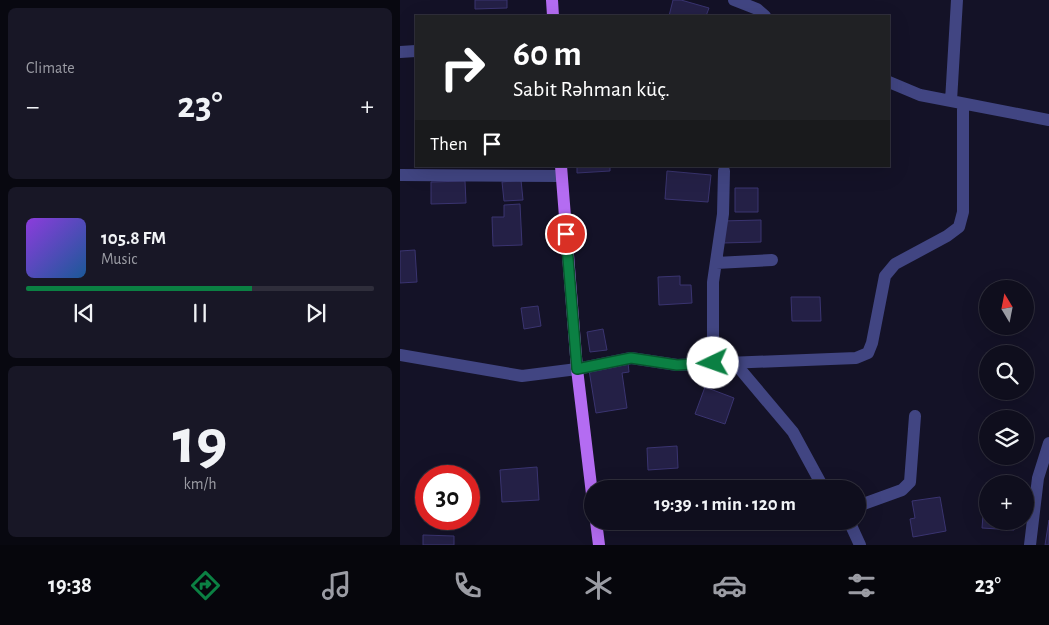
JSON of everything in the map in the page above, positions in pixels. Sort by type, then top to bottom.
[{"type":"main road","points":[[552,0],[553,15]]},
{"type":"main road","points":[[561,171],[577,369],[590,480]]},
{"type":"main road","points":[[598,530],[600,545]]},
{"type":"street","points":[[734,0],[757,9],[764,15]]},
{"type":"street","points":[[400,355],[522,376],[577,369],[631,358],[677,365],[856,358],[868,353],[872,343],[886,276],[895,264],[947,236],[959,227],[963,212],[957,102],[957,0]]},
{"type":"street","points":[[400,52],[415,51]]},
{"type":"street","points":[[890,82],[920,95],[1049,120]]},
{"type":"street","points":[[400,174],[561,171]]},
{"type":"street","points":[[713,363],[713,282],[722,214],[724,171]]},
{"type":"street","points":[[716,263],[772,260]]},
{"type":"street","points":[[734,362],[792,432],[819,480]]},
{"type":"street","points":[[866,503],[902,490],[910,482],[915,416]]},
{"type":"street","points":[[1030,545],[1038,478],[1049,443]]},
{"type":"street","points":[[853,530],[860,545]]},
{"type":"building","points":[[475,0],[507,0],[507,8],[475,9]]},
{"type":"building","points":[[673,0],[681,0],[709,8],[706,15],[669,15]]},
{"type":"building","points":[[577,167],[610,167],[610,171],[577,173]]},
{"type":"building","points":[[667,171],[711,175],[708,202],[665,199]]},
{"type":"building","points":[[521,180],[523,200],[504,201],[502,182]]},
{"type":"building","points":[[465,181],[466,203],[431,204],[431,182]]},
{"type":"building","points":[[735,188],[758,188],[758,212],[735,212]]},
{"type":"building","points":[[520,204],[522,245],[493,246],[492,217],[504,217],[504,205]]},
{"type":"building","points":[[761,220],[761,242],[722,243],[721,221]]},
{"type":"building","points":[[415,250],[417,282],[400,283],[400,251]]},
{"type":"building","points":[[680,276],[680,285],[691,285],[692,303],[659,305],[658,277]]},
{"type":"building","points":[[791,297],[820,297],[821,321],[792,321]]},
{"type":"building","points":[[538,306],[541,326],[524,329],[521,308]]},
{"type":"building","points":[[603,329],[607,350],[590,352],[587,332]]},
{"type":"building","points":[[628,363],[629,372],[622,373],[627,408],[596,413],[589,370]]},
{"type":"building","points":[[705,387],[734,398],[725,424],[695,414]]},
{"type":"building","points":[[677,446],[678,468],[648,470],[647,448]]},
{"type":"building","points":[[537,467],[539,500],[502,502],[500,470]]},
{"type":"building","points":[[940,497],[946,531],[913,537],[910,519],[915,518],[912,501]]},
{"type":"building","points":[[1049,520],[1049,545],[1045,545]]},
{"type":"building","points":[[423,535],[454,536],[454,545],[423,545]]},
{"type":"route","points":[[566,234],[577,369],[631,358],[677,365],[713,363]]}]
